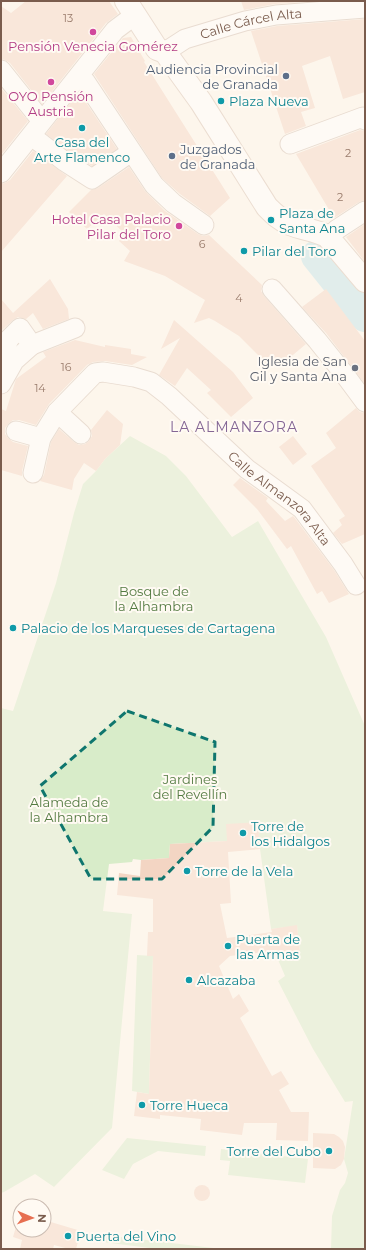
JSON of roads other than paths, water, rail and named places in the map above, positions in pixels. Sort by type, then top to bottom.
[{"type":"street","points":[[1,174],[134,6],[157,49],[165,52],[201,102],[266,208],[289,224],[319,232],[332,233],[365,211]]},
{"type":"street","name":"Calle Cárcel Alta","points":[[165,52],[185,40],[245,21],[276,15],[365,8]]},
{"type":"street","points":[[1,70],[37,115]]},
{"type":"street","points":[[85,81],[154,185],[173,203],[204,224]]},
{"type":"street","points":[[290,144],[364,118]]},
{"type":"street","points":[[38,141],[92,180],[131,152]]},
{"type":"street","points":[[332,233],[365,281]]},
{"type":"street","points":[[272,288],[317,340],[365,402]]},
{"type":"street","points":[[1,360],[8,339],[20,328],[32,345]]},
{"type":"street","points":[[1,384],[14,361],[32,345],[75,328]]},
{"type":"street","name":"Calle Almanzora Alta","points":[[33,473],[41,438],[57,412],[95,373],[103,372],[134,377],[151,382],[169,396],[247,470],[302,509],[343,564],[356,585]]},
{"type":"street","points":[[57,412],[81,434]]},
{"type":"street","points":[[16,431],[41,438]]},
{"type":"waterway","points":[[317,256],[365,316]]},
{"type":"place","name":"Pensión Venecia Gomérez","points":[[93,32]]},
{"type":"place","name":"Audiencia Provincial de Granada","points":[[286,76]]},
{"type":"place","name":"OYO Pensión Austria","points":[[51,82]]},
{"type":"place","name":"Plaza Nueva","points":[[221,101]]},
{"type":"place","name":"Casa del Arte Flamenco","points":[[82,128]]},
{"type":"place","name":"Juzgados de Granada","points":[[172,156]]},
{"type":"place","name":"Plaza de Santa Ana","points":[[271,220]]},
{"type":"place","name":"Hotel Casa Palacio Pilar del Toro","points":[[179,226]]},
{"type":"place","name":"Pilar del Toro","points":[[244,251]]},
{"type":"place","name":"Iglesia de San Gil y Santa Ana","points":[[355,368]]},
{"type":"place","name":"Palacio de los Marqueses de Cartagena","points":[[13,628]]},
{"type":"place","name":"Torre de los Hidalgos","points":[[243,833]]},
{"type":"place","name":"Torre de la Vela","points":[[187,871]]},
{"type":"place","name":"Puerta de las Armas","points":[[228,946]]},
{"type":"place","name":"Alcazaba","points":[[189,980]]},
{"type":"place","name":"Torre Hueca","points":[[142,1105]]},
{"type":"place","name":"Torre del Cubo","points":[[329,1151]]},
{"type":"place","name":"Puerta del Vino","points":[[68,1236]]},
{"type":"district","name":"LA ALMANZORA","points":[[234,427]]},
{"type":"park label","name":"Bosque de la Alhambra","points":[[154,598]]},
{"type":"park label","name":"Jardines del Revellín","points":[[190,786]]},
{"type":"park label","name":"Alameda de la Alhambra","points":[[69,810]]}]
